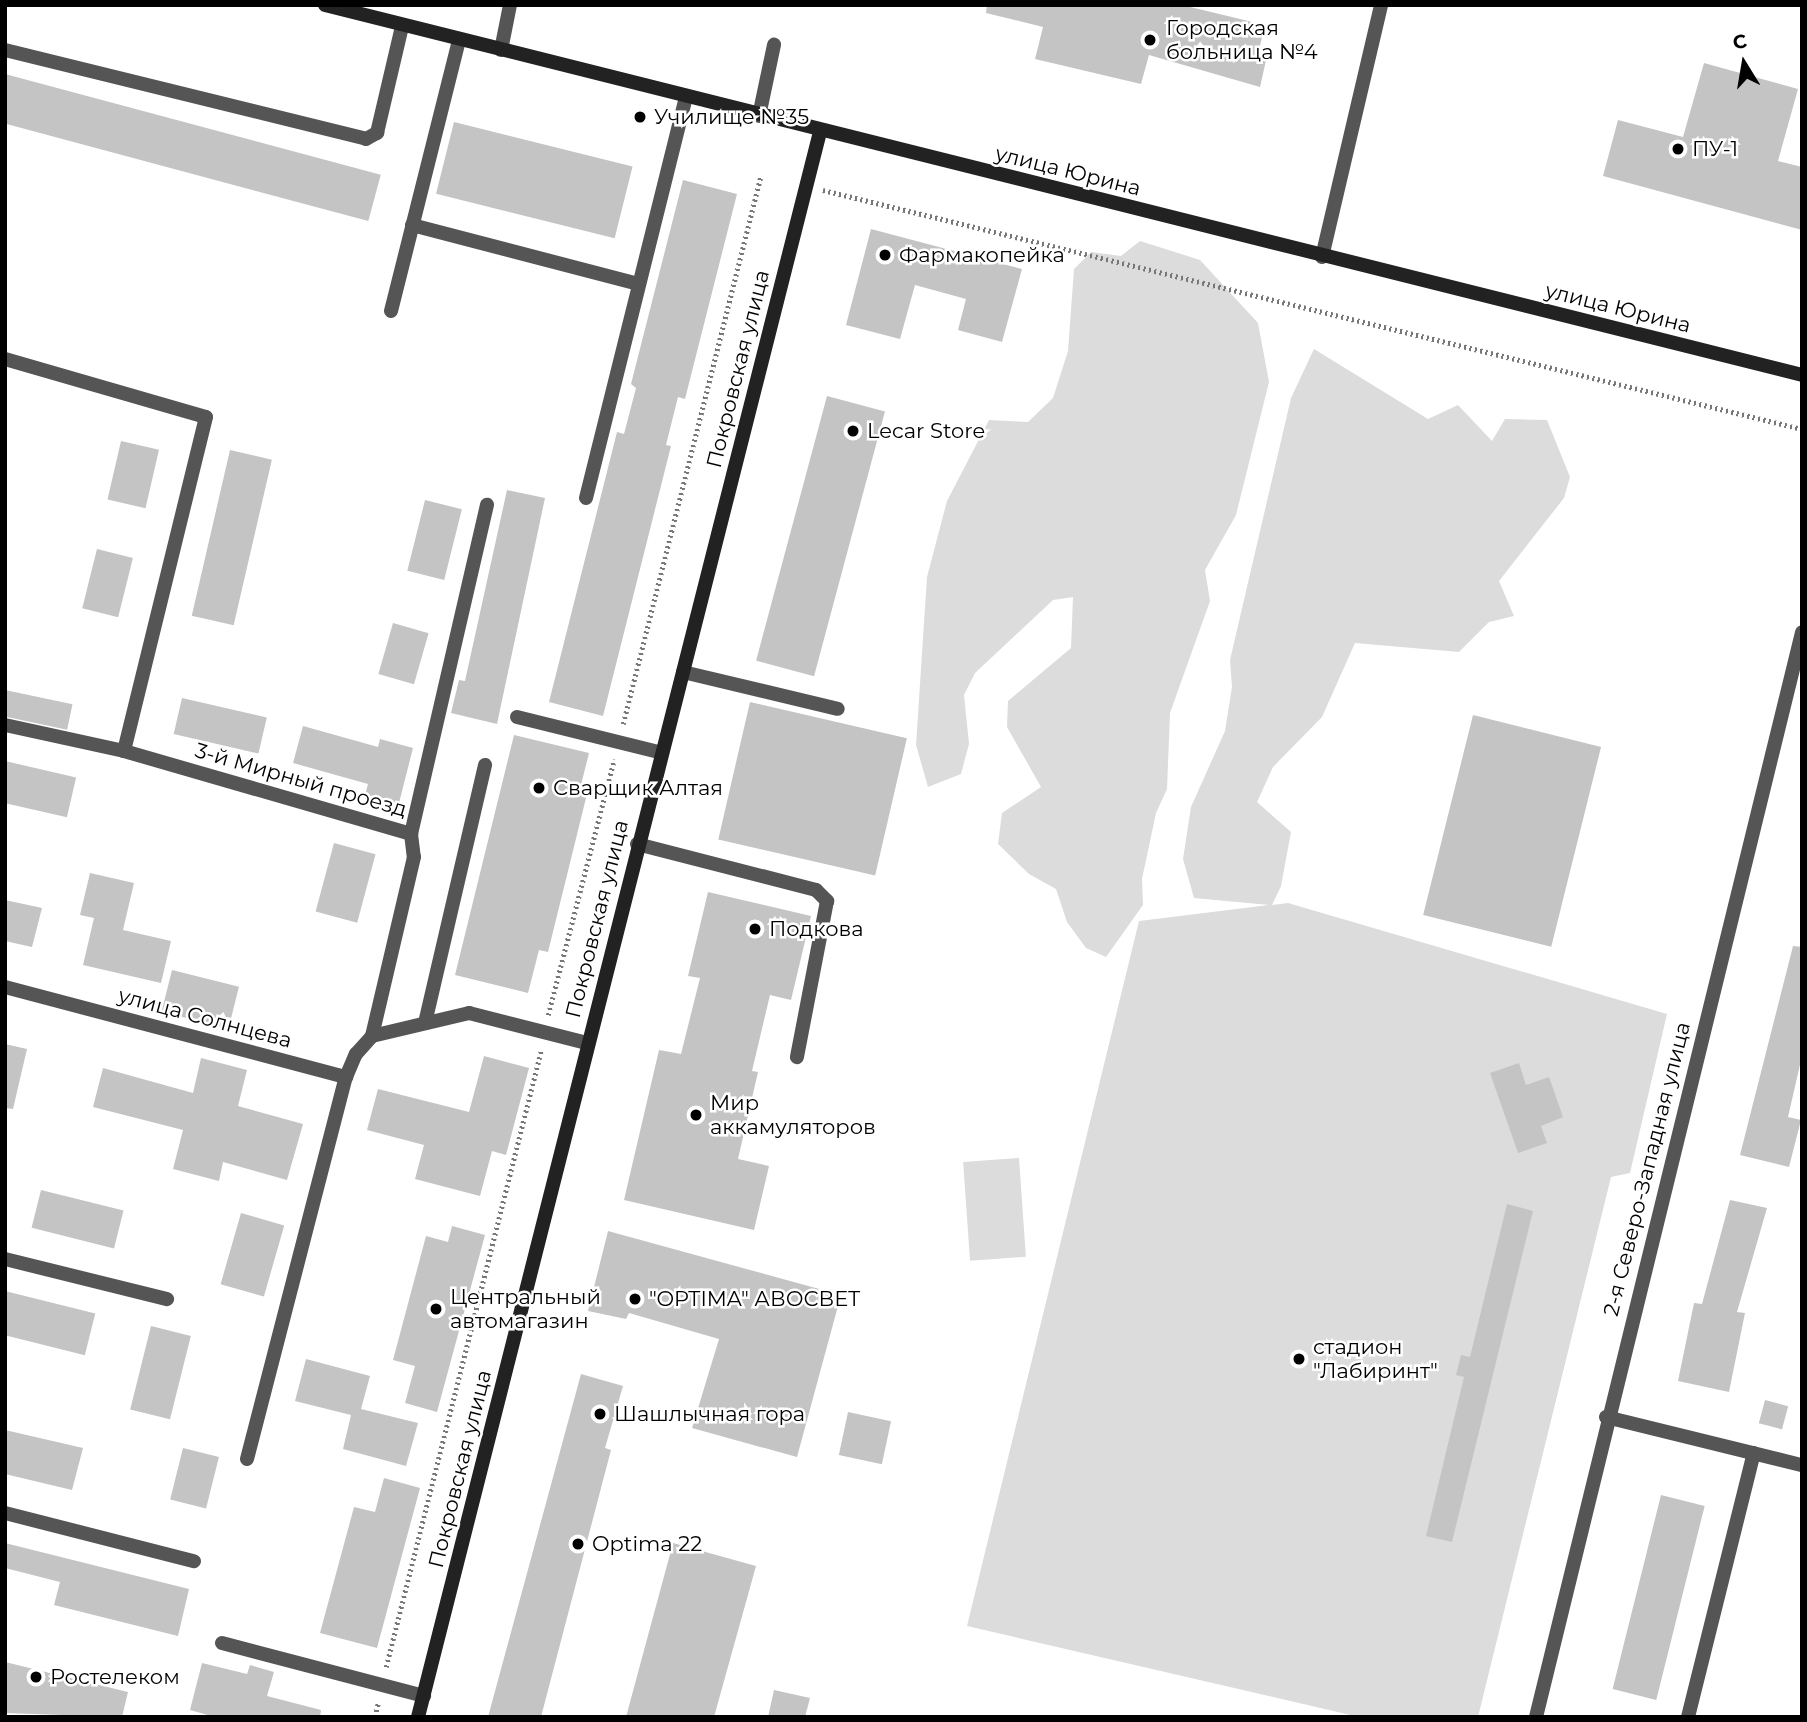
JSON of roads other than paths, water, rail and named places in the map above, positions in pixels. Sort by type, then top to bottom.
[{"type":"street","name":"улица Юрина","points":[[325,5],[759,116],[1802,375]]},
{"type":"street","points":[[501,50],[510,5]]},
{"type":"street","points":[[1322,257],[1381,5]]},
{"type":"street","points":[[5,50],[366,139],[377,133],[402,26]]},
{"type":"street","points":[[391,312],[459,40]]},
{"type":"street","points":[[759,116],[774,45]]},
{"type":"street","points":[[586,498],[686,97]]},
{"type":"street","name":"Покровская улица","points":[[418,1717],[820,131]]},
{"type":"street","points":[[412,225],[638,284]]},
{"type":"street","points":[[5,359],[206,416],[124,751]]},
{"type":"street","points":[[411,834],[487,505]]},
{"type":"street","name":"2-я Северо-Западная улица","points":[[1536,1717],[1606,1417],[1802,632]]},
{"type":"street","points":[[683,672],[838,709]]},
{"type":"street","points":[[517,717],[662,753]]},
{"type":"street","name":"3-й Мирный проезд","points":[[5,725],[124,751],[411,834],[414,857],[372,1036]]},
{"type":"street","points":[[425,1023],[485,765]]},
{"type":"street","points":[[638,844],[816,890],[828,901],[797,1057]]},
{"type":"street","name":"улица Солнцева","points":[[5,987],[346,1077]]},
{"type":"street","points":[[247,1459],[346,1077],[356,1054],[372,1036],[468,1013],[587,1043]]},
{"type":"street","points":[[5,1259],[167,1298]]},
{"type":"street","points":[[1606,1417],[1802,1465]]},
{"type":"street","points":[[1688,1717],[1754,1453]]},
{"type":"street","points":[[5,1513],[194,1561]]},
{"type":"street","points":[[222,1643],[424,1696]]},
{"type":"place","name":"Городская больница №4","points":[[1150,40]]},
{"type":"place","name":"Училище №35","points":[[640,117]]},
{"type":"place","name":"ПУ-1","points":[[1678,149]]},
{"type":"place","name":"Фармакопейка","points":[[885,255]]},
{"type":"place","name":"Lecar Store","points":[[853,431]]},
{"type":"place","name":"Сварщик Алтая","points":[[539,788]]},
{"type":"place","name":"Подкова","points":[[755,929]]},
{"type":"place","name":"Мир аккамуляторов","points":[[696,1115]]},
{"type":"place","name":"\"OPTIMA\" АВОСВЕТ","points":[[635,1299]]},
{"type":"place","name":"Центральный автомагазин","points":[[436,1309]]},
{"type":"place","name":"стадион \"Лабиринт\"","points":[[1299,1359]]},
{"type":"place","name":"Шашлычная гора","points":[[600,1414]]},
{"type":"place","name":"Optima 22","points":[[578,1544]]},
{"type":"place","name":"Ростелеком","points":[[36,1677]]}]
